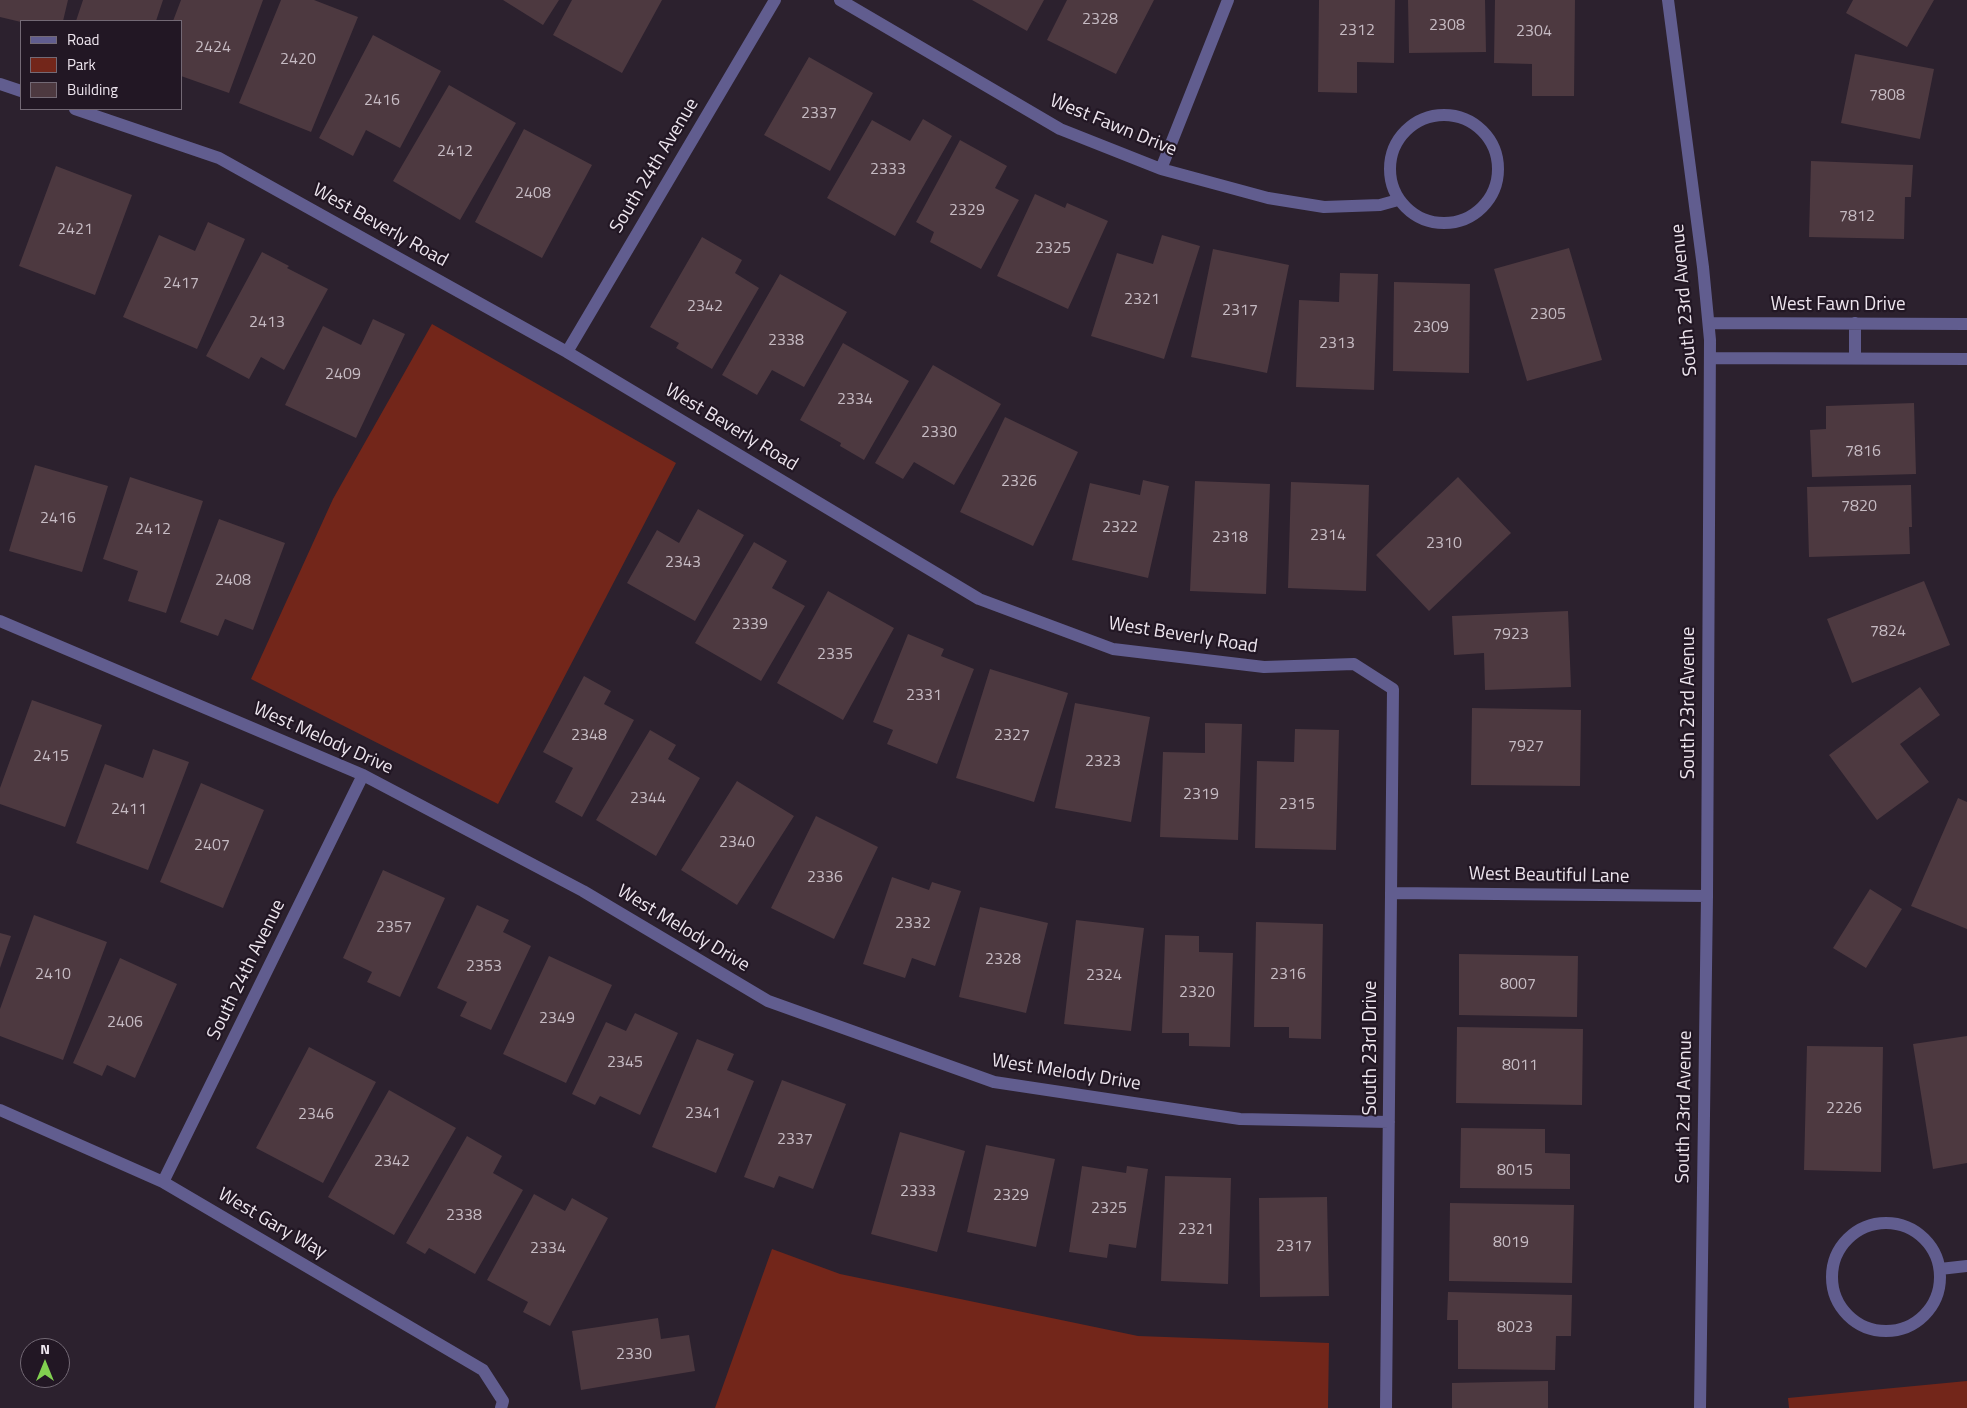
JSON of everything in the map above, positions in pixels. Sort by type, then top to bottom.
[{"type":"street","name":"South 24th Avenue","points":[[567,352],[775,0]]},
{"type":"street","name":"West Fawn Drive","points":[[840,0],[1060,129],[1161,168],[1268,198],[1324,207],[1380,205],[1398,200]]},
{"type":"street","points":[[1161,168],[1228,0]]},
{"type":"street","name":"South 23rd Avenue","points":[[1668,0],[1703,267],[1709,323],[1710,358],[1707,896],[1700,1408]]},
{"type":"street","points":[[1,86],[20,90]]},
{"type":"street","name":"West Beverly Road","points":[[78,110],[219,158],[567,352],[979,599],[1113,649],[1264,667],[1354,664],[1393,688]]},
{"type":"street","points":[[1446,115],[1463,119],[1478,128],[1490,140],[1497,156],[1498,173],[1495,189],[1486,204],[1474,215],[1458,222],[1441,224],[1424,220],[1410,212],[1398,200],[1391,184],[1391,159],[1393,150],[1401,136],[1414,124],[1430,117],[1446,115]]},
{"type":"street","name":"West Fawn Drive","points":[[1709,323],[1967,324]]},
{"type":"street","points":[[1855,323],[1855,358]]},
{"type":"street","points":[[1710,358],[1967,359]]},
{"type":"street","name":"West Melody Drive","points":[[0,621],[363,775],[583,891],[768,1001],[994,1082],[1240,1119],[1389,1122]]},
{"type":"street","name":"South 23rd Drive","points":[[1386,1408],[1393,688]]},
{"type":"street","name":"South 24th Avenue","points":[[163,1182],[363,775]]},
{"type":"street","name":"West Beautiful Lane","points":[[1391,892],[1707,896]]},
{"type":"street","name":"West Gary Way","points":[[0,1110],[163,1182],[484,1370],[502,1404]]},
{"type":"street","points":[[1889,1222],[1905,1226],[1920,1234],[1932,1247],[1940,1269],[1937,1296],[1928,1310],[1916,1322],[1900,1329],[1883,1331],[1866,1328],[1852,1319],[1840,1306],[1833,1291],[1831,1274],[1835,1257],[1844,1242],[1856,1231],[1872,1224],[1889,1222]]},
{"type":"street","points":[[1940,1269],[1967,1266]]},
{"type":"green space","points":[[432,324],[676,463],[498,804],[251,679],[333,499]]},
{"type":"green space","points":[[772,1249],[840,1274],[1138,1336],[1329,1343],[1328,1408],[715,1408]]},
{"type":"green space","points":[[1967,1381],[1967,1408],[1789,1408],[1788,1398]]},
{"type":"building","points":[[0,0],[68,0],[63,20],[20,20],[20,22],[0,17]]},
{"type":"building","points":[[83,0],[163,0],[156,20],[76,20]]},
{"type":"building","points":[[181,0],[263,0],[229,93],[182,76],[182,20],[173,20]]},
{"type":"building","points":[[281,0],[314,0],[358,17],[311,132],[239,103]]},
{"type":"building","points":[[503,0],[559,0],[543,25]]},
{"type":"building","points":[[572,0],[662,0],[622,73],[553,35]]},
{"type":"building","points":[[972,0],[1044,0],[1027,31]]},
{"type":"building","points":[[1067,0],[1154,0],[1116,74],[1047,40]]},
{"type":"building","points":[[1319,0],[1395,0],[1394,63],[1357,62],[1357,93],[1318,92]]},
{"type":"building","points":[[1408,0],[1485,0],[1486,52],[1409,53]]},
{"type":"building","points":[[1495,0],[1575,0],[1574,96],[1532,96],[1532,64],[1494,63]]},
{"type":"building","points":[[1853,0],[1934,0],[1907,47],[1846,13]]},
{"type":"building","points":[[373,35],[441,71],[400,148],[366,130],[353,156],[319,138]]},
{"type":"building","points":[[1855,54],[1934,69],[1920,139],[1841,123]]},
{"type":"building","points":[[809,57],[873,93],[830,171],[764,135]]},
{"type":"building","points":[[449,85],[516,123],[460,220],[393,181]]},
{"type":"building","points":[[923,119],[952,136],[895,236],[827,198],[872,120],[910,141]]},
{"type":"building","points":[[524,129],[592,165],[542,258],[475,222]]},
{"type":"building","points":[[960,140],[1007,166],[995,188],[1019,200],[981,269],[930,242],[934,232],[916,222]]},
{"type":"building","points":[[1811,161],[1913,165],[1911,197],[1905,197],[1904,239],[1809,237]]},
{"type":"building","points":[[56,166],[132,195],[95,295],[19,266]]},
{"type":"building","points":[[1035,194],[1065,208],[1067,203],[1108,221],[1068,309],[997,276]]},
{"type":"building","points":[[208,222],[245,239],[197,349],[123,317],[159,235],[195,251]]},
{"type":"building","points":[[1162,235],[1200,246],[1164,359],[1091,336],[1117,253],[1153,264]]},
{"type":"building","points":[[702,237],[742,260],[735,273],[759,288],[712,369],[676,348],[679,343],[650,327]]},
{"type":"building","points":[[1569,248],[1602,360],[1527,381],[1494,269]]},
{"type":"building","points":[[1213,249],[1289,265],[1267,373],[1191,357]]},
{"type":"building","points":[[262,252],[289,266],[287,268],[328,289],[284,370],[261,357],[249,379],[206,356]]},
{"type":"building","points":[[1340,273],[1378,274],[1374,390],[1296,387],[1299,300],[1339,302]]},
{"type":"building","points":[[780,274],[847,312],[804,387],[772,370],[757,395],[722,375]]},
{"type":"building","points":[[1394,282],[1470,284],[1469,373],[1393,371]]},
{"type":"building","points":[[373,319],[405,334],[356,438],[285,405],[323,326],[361,345]]},
{"type":"building","points":[[843,343],[909,381],[864,460],[840,446],[841,443],[800,420]]},
{"type":"building","points":[[933,365],[1001,404],[954,485],[914,462],[903,479],[875,463]]},
{"type":"building","points":[[1914,403],[1916,474],[1812,477],[1810,430],[1826,429],[1826,406]]},
{"type":"building","points":[[1005,417],[1078,452],[1033,546],[960,512]]},
{"type":"building","points":[[35,465],[108,486],[82,572],[9,551]]},
{"type":"building","points":[[130,477],[203,501],[166,613],[128,601],[138,571],[103,559]]},
{"type":"building","points":[[1458,477],[1511,533],[1429,611],[1376,555]]},
{"type":"building","points":[[1143,480],[1169,486],[1148,578],[1072,560],[1090,483],[1140,495]]},
{"type":"building","points":[[1195,481],[1270,484],[1266,594],[1190,591]]},
{"type":"building","points":[[1291,482],[1369,485],[1366,591],[1288,588]]},
{"type":"building","points":[[1911,485],[1912,527],[1909,527],[1910,554],[1809,557],[1807,487]]},
{"type":"building","points":[[698,509],[744,535],[695,621],[627,583],[657,530],[679,543]]},
{"type":"building","points":[[219,519],[285,543],[253,630],[225,619],[218,636],[180,622]]},
{"type":"building","points":[[754,542],[787,561],[772,588],[805,606],[761,681],[695,643]]},
{"type":"building","points":[[1924,581],[1950,645],[1852,683],[1827,619]]},
{"type":"building","points":[[828,591],[894,628],[843,720],[777,683]]},
{"type":"building","points":[[1568,611],[1571,687],[1485,690],[1484,653],[1454,655],[1452,616]]},
{"type":"building","points":[[908,634],[944,649],[941,656],[974,669],[937,764],[887,744],[893,730],[873,722]]},
{"type":"building","points":[[990,669],[1068,693],[1034,802],[956,778]]},
{"type":"building","points":[[584,676],[611,691],[604,704],[634,720],[582,817],[555,802],[573,768],[543,752]]},
{"type":"building","points":[[1920,687],[1940,715],[1900,744],[1929,782],[1877,820],[1829,755]]},
{"type":"building","points":[[32,700],[102,725],[65,827],[0,804],[0,788]]},
{"type":"building","points":[[1075,703],[1150,717],[1131,822],[1055,808]]},
{"type":"building","points":[[1472,708],[1581,710],[1580,786],[1471,785]]},
{"type":"building","points":[[1205,723],[1242,724],[1238,840],[1160,837],[1163,752],[1205,753]]},
{"type":"building","points":[[1295,729],[1339,730],[1336,850],[1255,848],[1257,761],[1294,762]]},
{"type":"building","points":[[650,730],[676,745],[668,759],[700,778],[656,856],[596,820]]},
{"type":"building","points":[[153,749],[189,762],[148,870],[76,843],[105,764],[143,778]]},
{"type":"building","points":[[737,781],[794,816],[737,905],[681,870]]},
{"type":"building","points":[[201,783],[264,810],[223,908],[160,882]]},
{"type":"building","points":[[1958,798],[1967,802],[1967,929],[1911,906]]},
{"type":"building","points":[[816,816],[878,847],[834,939],[771,908]]},
{"type":"building","points":[[383,870],[445,898],[400,997],[367,982],[372,972],[343,958]]},
{"type":"building","points":[[892,877],[929,890],[932,882],[961,891],[935,966],[912,958],[905,978],[863,964]]},
{"type":"building","points":[[1870,889],[1902,909],[1866,968],[1833,948]]},
{"type":"building","points":[[477,905],[509,920],[503,932],[531,946],[491,1030],[460,1016],[467,1002],[437,988]]},
{"type":"building","points":[[980,907],[1048,923],[1026,1013],[959,997]]},
{"type":"building","points":[[34,915],[107,942],[63,1060],[0,1036],[0,1009]]},
{"type":"building","points":[[1076,920],[1144,928],[1131,1031],[1064,1024]]},
{"type":"building","points":[[1256,922],[1323,924],[1321,1039],[1289,1038],[1289,1027],[1254,1027]]},
{"type":"building","points":[[0,933],[11,936],[0,968]]},
{"type":"building","points":[[1165,935],[1199,936],[1199,952],[1233,953],[1230,1047],[1189,1046],[1189,1033],[1162,1033]]},
{"type":"building","points":[[1459,954],[1578,956],[1577,1017],[1459,1015]]},
{"type":"building","points":[[549,956],[612,985],[566,1083],[503,1054]]},
{"type":"building","points":[[120,958],[177,984],[135,1078],[107,1065],[102,1076],[73,1063]]},
{"type":"building","points":[[635,1013],[678,1033],[640,1115],[600,1096],[595,1105],[572,1094],[606,1022],[626,1031]]},
{"type":"building","points":[[1457,1027],[1583,1029],[1582,1105],[1456,1103]]},
{"type":"building","points":[[1967,1036],[1967,1163],[1933,1169],[1913,1044]]},
{"type":"building","points":[[697,1039],[734,1054],[727,1070],[754,1081],[716,1173],[652,1147]]},
{"type":"building","points":[[1807,1046],[1883,1047],[1881,1172],[1804,1170]]},
{"type":"building","points":[[309,1047],[376,1082],[323,1183],[256,1148]]},
{"type":"building","points":[[782,1080],[846,1104],[813,1189],[779,1176],[774,1188],[744,1177]]},
{"type":"building","points":[[389,1090],[456,1128],[394,1235],[328,1197]]},
{"type":"building","points":[[1461,1128],[1545,1129],[1545,1153],[1570,1154],[1570,1189],[1460,1188]]},
{"type":"building","points":[[900,1132],[965,1151],[937,1252],[871,1234]]},
{"type":"building","points":[[467,1136],[502,1156],[493,1173],[523,1190],[475,1274],[429,1248],[425,1254],[406,1243]]},
{"type":"building","points":[[986,1145],[1055,1159],[1036,1247],[967,1232]]},
{"type":"building","points":[[1082,1166],[1126,1173],[1127,1166],[1148,1169],[1136,1248],[1109,1244],[1107,1258],[1069,1252]]},
{"type":"building","points":[[1165,1176],[1231,1178],[1228,1284],[1161,1281]]},
{"type":"building","points":[[534,1194],[565,1211],[572,1198],[608,1218],[550,1326],[523,1312],[528,1302],[487,1280]]},
{"type":"building","points":[[1327,1197],[1329,1296],[1260,1297],[1259,1198]]},
{"type":"building","points":[[1450,1203],[1574,1205],[1572,1283],[1449,1281]]},
{"type":"building","points":[[1448,1292],[1572,1295],[1571,1336],[1556,1336],[1555,1370],[1458,1369],[1458,1320],[1447,1320]]},
{"type":"building","points":[[658,1318],[661,1339],[689,1335],[695,1371],[581,1390],[572,1331]]},
{"type":"building","points":[[1548,1381],[1548,1408],[1452,1408],[1452,1383]]}]
